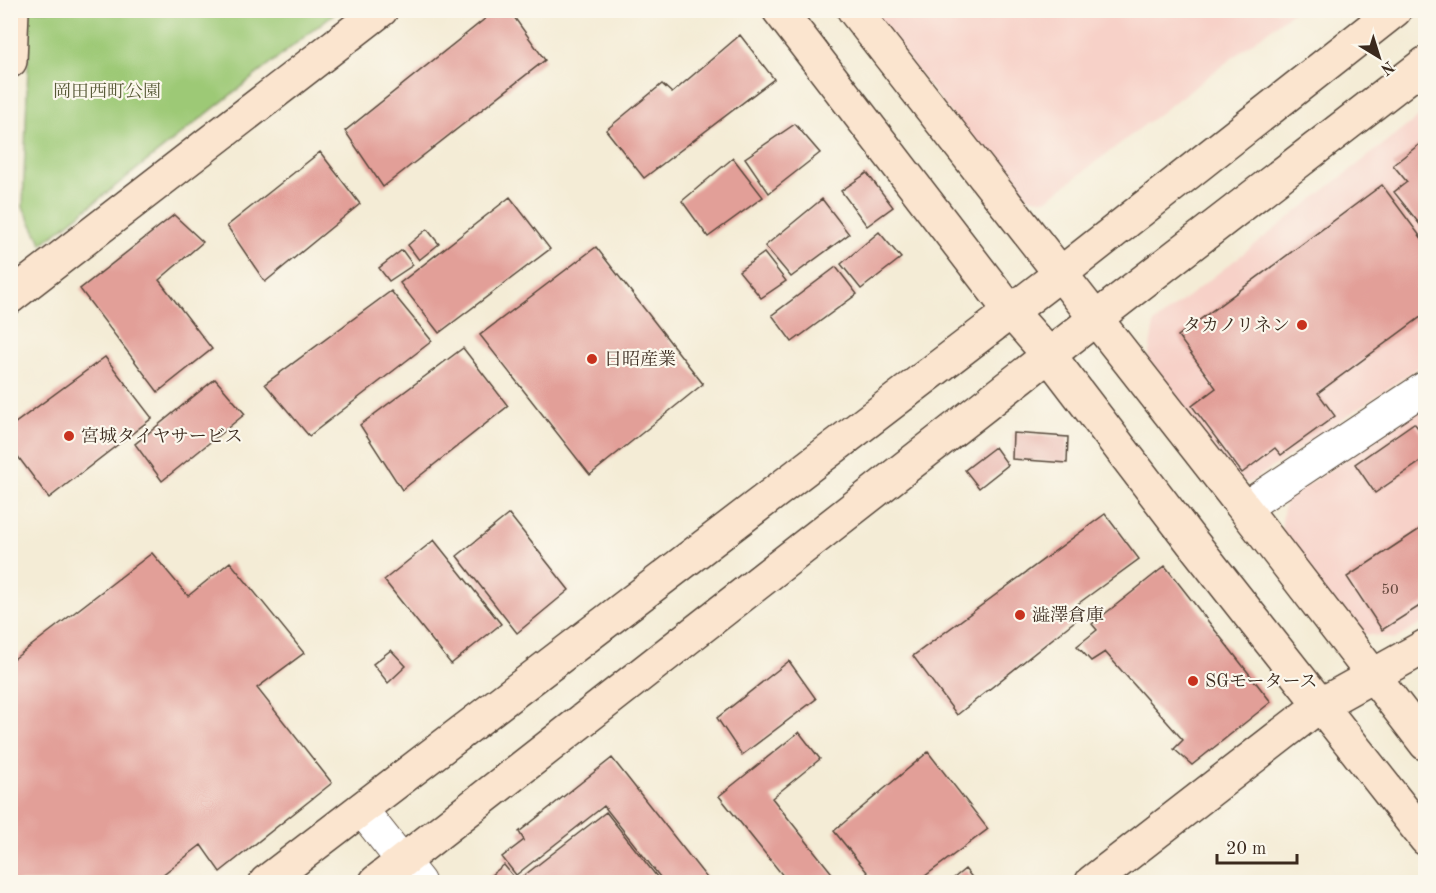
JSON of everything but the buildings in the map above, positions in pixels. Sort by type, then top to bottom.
[{"type":"street","points":[[10,61],[12,10]]},
{"type":"street","points":[[10,297],[381,10]]},
{"type":"street","points":[[779,10],[1011,312],[1049,355],[1425,839]]},
{"type":"street","points":[[854,10],[1244,508],[1425,744]]},
{"type":"street","points":[[266,882],[1011,312],[1395,10]]},
{"type":"street","points":[[376,882],[411,872],[1095,318],[1425,63]]},
{"type":"street","points":[[1244,508],[1425,387]]},
{"type":"street","points":[[1092,882],[1320,705],[1425,646]]},
{"type":"street","points":[[361,809],[411,872]]},
{"type":"shaded area","points":[[870,11],[1294,11],[1046,200],[1015,195]]},
{"type":"shaded area","name":"タカノリネン","points":[[1425,112],[1425,363],[1249,483],[1231,478],[1146,371],[1154,323]]},
{"type":"shaded area","points":[[1425,406],[1425,622],[1395,639],[1354,632],[1280,536],[1285,500]]},
{"type":"shaded area","points":[[1425,673],[1425,730],[1412,713],[1418,677]]},
{"type":"green space","name":"岡田西町公園","points":[[30,10],[337,11],[42,244],[23,207]]},
{"type":"place","name":"タカノリネン","points":[[1302,325]]},
{"type":"place","name":"日昭産業","points":[[592,359]]},
{"type":"place","name":"宮城タイヤサービス","points":[[69,436]]},
{"type":"place","name":"澁澤倉庫","points":[[1020,615]]},
{"type":"place","name":"SGモータース","points":[[1193,681]]}]
